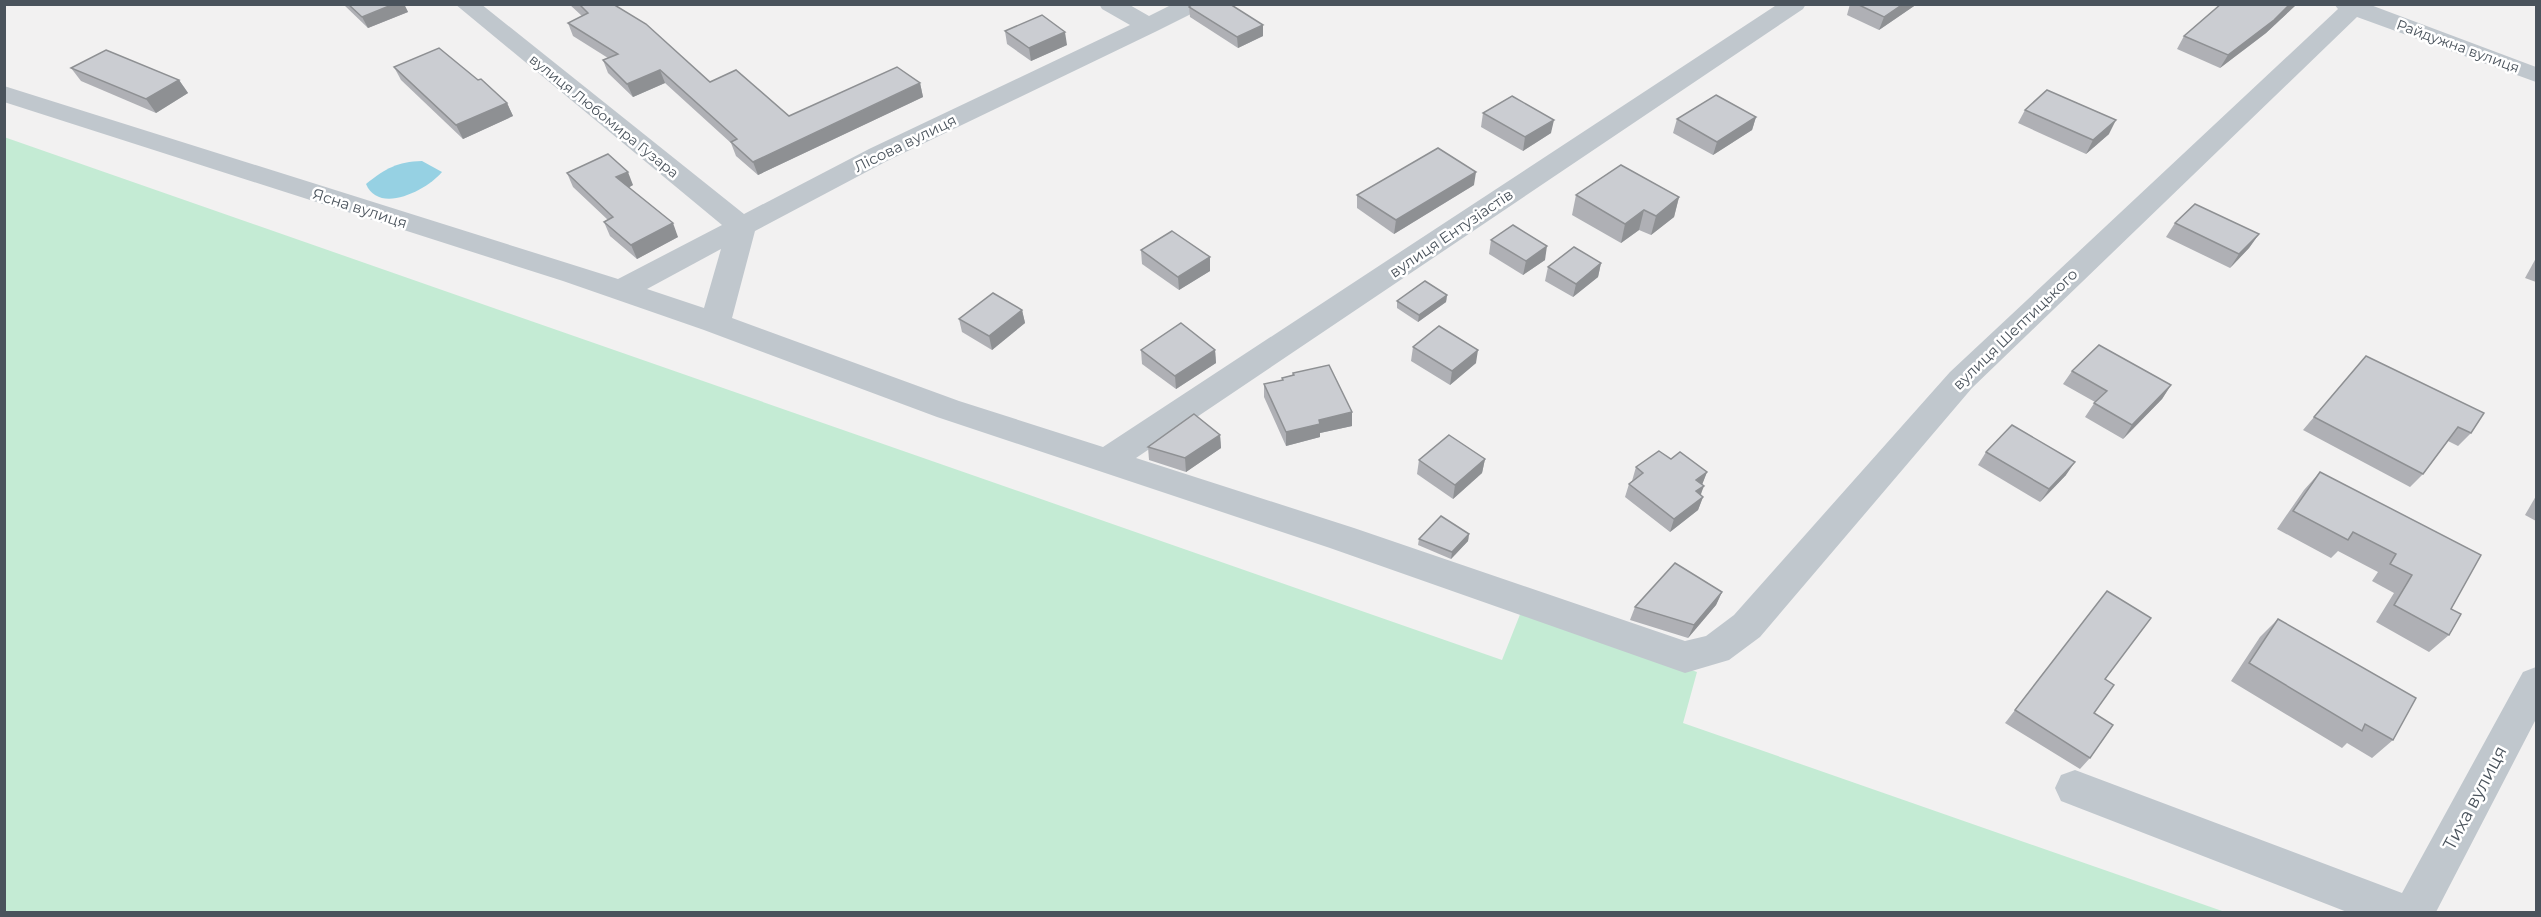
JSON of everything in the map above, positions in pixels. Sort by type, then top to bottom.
[{"type":"street","name":"вулиця Любомира Гузара","points":[[466,4],[742,226]]},
{"type":"street","points":[[1110,4],[1149,26]]},
{"type":"street","name":"Лісова вулиця","points":[[621,290],[878,155],[1193,4]]},
{"type":"street","name":"вулиця Ентузіастів","points":[[1107,461],[1795,4]]},
{"type":"street","name":"Райдужна вулиця","points":[[2352,6],[2536,75]]},
{"type":"street","name":"вулиця Шептицького","points":[[1685,657],[1716,649],[1747,626],[1961,380],[2352,6]]},
{"type":"street","name":"Ясна вулиця","points":[[4,94],[621,290],[948,409],[1341,538],[1685,657]]},
{"type":"street","points":[[716,323],[742,226]]},
{"type":"street","name":"Тиха вулиця","points":[[2414,912],[2536,683]]},
{"type":"street","points":[[2075,788],[2399,912]]},
{"type":"green space","points":[[4,137],[1502,660],[1521,612],[1697,672],[1683,723],[2225,912],[5,912]]},
{"type":"water","points":[[422,161],[442,172],[415,192],[392,199],[381,198],[372,193],[366,184],[392,167]]},
{"type":"building","points":[[348,4],[394,4],[362,17]]},
{"type":"building","points":[[579,4],[613,4],[646,24],[710,82],[736,70],[789,116],[897,67],[920,83],[753,162],[731,142],[737,139],[660,70],[627,84],[603,60],[618,54],[568,23],[588,13]]},
{"type":"building","points":[[1193,4],[1230,4],[1263,25],[1237,37],[1189,7]]},
{"type":"building","points":[[1857,4],[1903,4],[1884,17]]},
{"type":"building","points":[[2221,4],[2290,4],[2274,20],[2228,55],[2184,36]]},
{"type":"building","points":[[1042,15],[1065,32],[1029,48],[1005,31]]},
{"type":"building","points":[[439,48],[478,80],[481,79],[507,103],[456,125],[394,67]]},
{"type":"building","points":[[106,50],[179,80],[146,99],[71,68]]},
{"type":"building","points":[[2047,90],[2116,120],[2093,140],[2025,110]]},
{"type":"building","points":[[1716,95],[1756,117],[1717,142],[1677,119]]},
{"type":"building","points":[[1512,96],[1554,120],[1525,137],[1483,113]]},
{"type":"building","points":[[1438,148],[1476,172],[1396,220],[1357,195]]},
{"type":"building","points":[[608,154],[628,172],[616,177],[673,223],[631,245],[604,222],[613,217],[567,173]]},
{"type":"building","points":[[1621,165],[1679,197],[1656,216],[1644,210],[1625,224],[1576,195]]},
{"type":"building","points":[[2195,204],[2259,234],[2239,254],[2175,223]]},
{"type":"building","points":[[1513,225],[1547,246],[1526,261],[1491,240]]},
{"type":"building","points":[[1172,231],[1210,257],[1178,277],[1141,250]]},
{"type":"building","points":[[1574,247],[1601,263],[1576,284],[1548,267]]},
{"type":"building","points":[[1425,281],[1447,295],[1419,315],[1397,301]]},
{"type":"building","points":[[993,293],[1022,310],[989,336],[959,319]]},
{"type":"building","points":[[1181,323],[1215,350],[1175,376],[1141,350]]},
{"type":"building","points":[[1439,326],[1478,350],[1452,371],[1413,347]]},
{"type":"building","points":[[2099,345],[2171,385],[2132,425],[2094,403],[2107,391],[2072,371]]},
{"type":"building","points":[[2366,356],[2484,413],[2471,433],[2458,427],[2423,474],[2314,417]]},
{"type":"building","points":[[1329,365],[1352,412],[1319,420],[1320,424],[1286,432],[1264,384],[1283,380],[1282,378],[1294,375],[1293,373]]},
{"type":"building","points":[[1194,414],[1220,435],[1185,458],[1148,447]]},
{"type":"building","points":[[2012,425],[2075,462],[2049,489],[1986,452]]},
{"type":"building","points":[[1449,435],[1485,459],[1455,485],[1419,460]]},
{"type":"building","points":[[1659,451],[1671,459],[1680,452],[1707,472],[1696,480],[1704,486],[1696,491],[1703,497],[1674,519],[1629,484],[1643,473],[1636,467]]},
{"type":"building","points":[[2320,472],[2481,555],[2451,609],[2461,614],[2449,635],[2394,605],[2412,575],[2390,564],[2396,554],[2353,532],[2348,540],[2293,511]]},
{"type":"building","points":[[1441,516],[1469,534],[1452,552],[1419,539]]},
{"type":"building","points":[[1675,563],[1722,592],[1694,625],[1635,607]]},
{"type":"building","points":[[2107,591],[2151,618],[2105,679],[2114,685],[2094,713],[2113,725],[2090,758],[2015,710]]},
{"type":"building","points":[[2278,619],[2416,698],[2393,740],[2365,724],[2362,731],[2249,663]]}]
